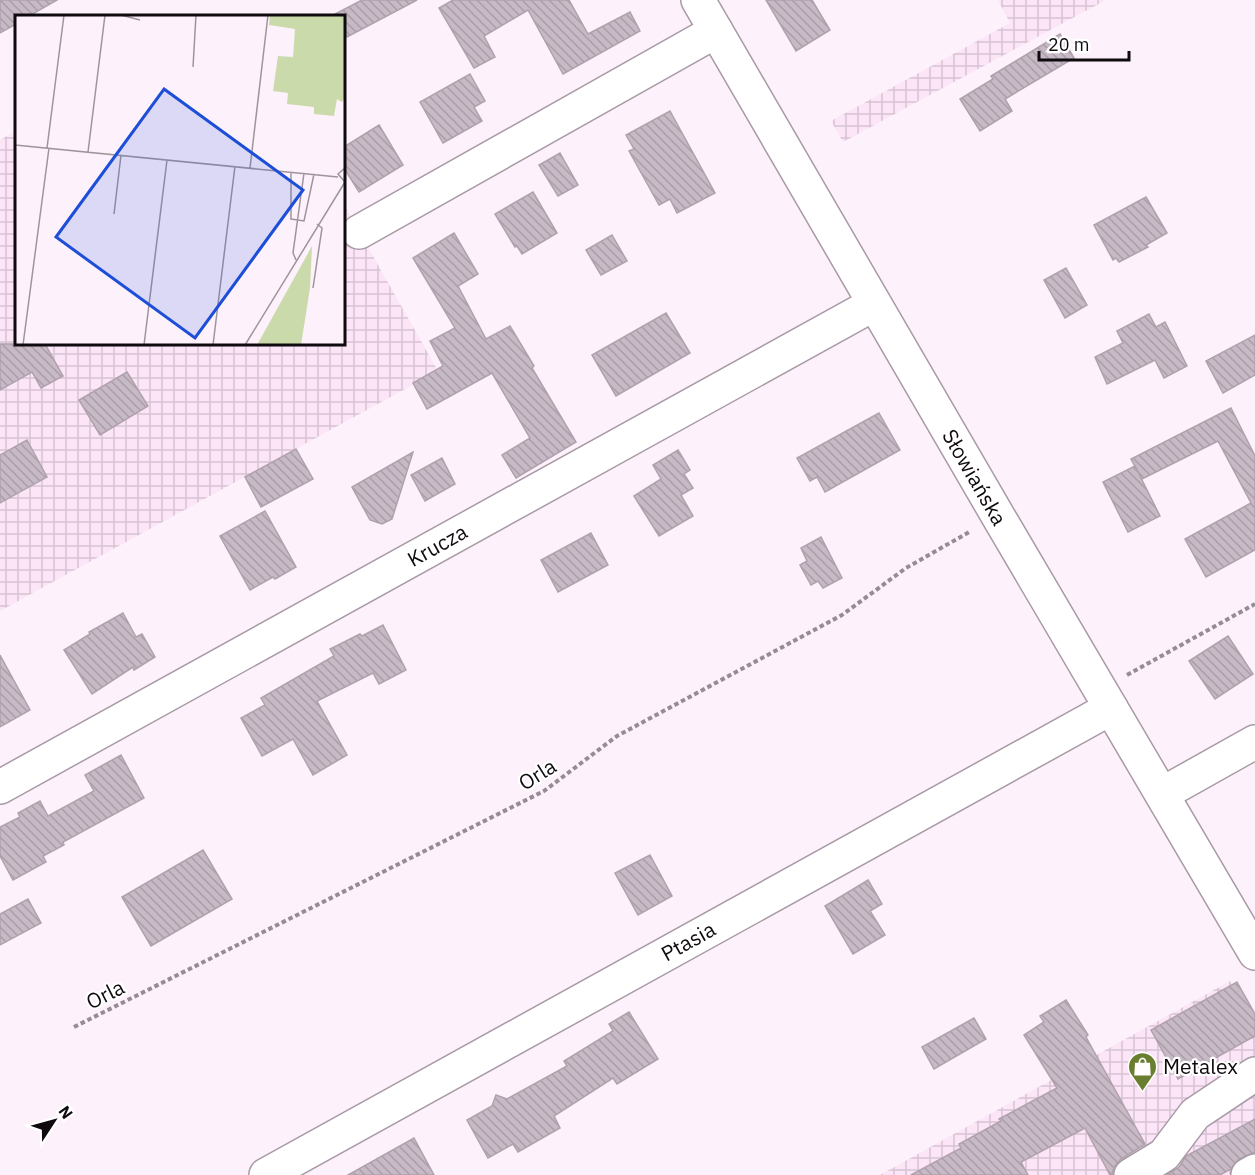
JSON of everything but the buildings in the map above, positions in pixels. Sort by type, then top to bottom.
[{"type":"street","name":"Słowiańska","points":[[698,0],[1255,953]]},
{"type":"street","points":[[359,232],[716,31]]},
{"type":"street","name":"Krucza","points":[[0,787],[874,304]]},
{"type":"street","name":"Ptasia","points":[[266,1175],[1105,699]]},
{"type":"street","points":[[1162,794],[1255,742]]},
{"type":"street","points":[[1131,1175],[1164,1155],[1195,1114],[1255,1074]]},
{"type":"street","points":[[1248,1175],[1255,1171]]},
{"type":"path","name":"Orla","points":[[74,1027],[544,791],[617,736],[842,615],[906,568],[998,516]]},
{"type":"path","points":[[1105,699],[1255,604]]},
{"type":"shaded area","points":[[998,0],[1106,0],[843,142],[831,121],[1010,23]]},
{"type":"shaded area","points":[[15,132],[15,345],[345,345],[345,207],[438,371],[0,611],[0,140]]},
{"type":"shaded area","name":"Metalex","points":[[1230,981],[1255,1024],[1255,1160],[1228,1175],[880,1175]]},
{"type":"place","name":"Metalex","points":[[1142,1092]]}]
